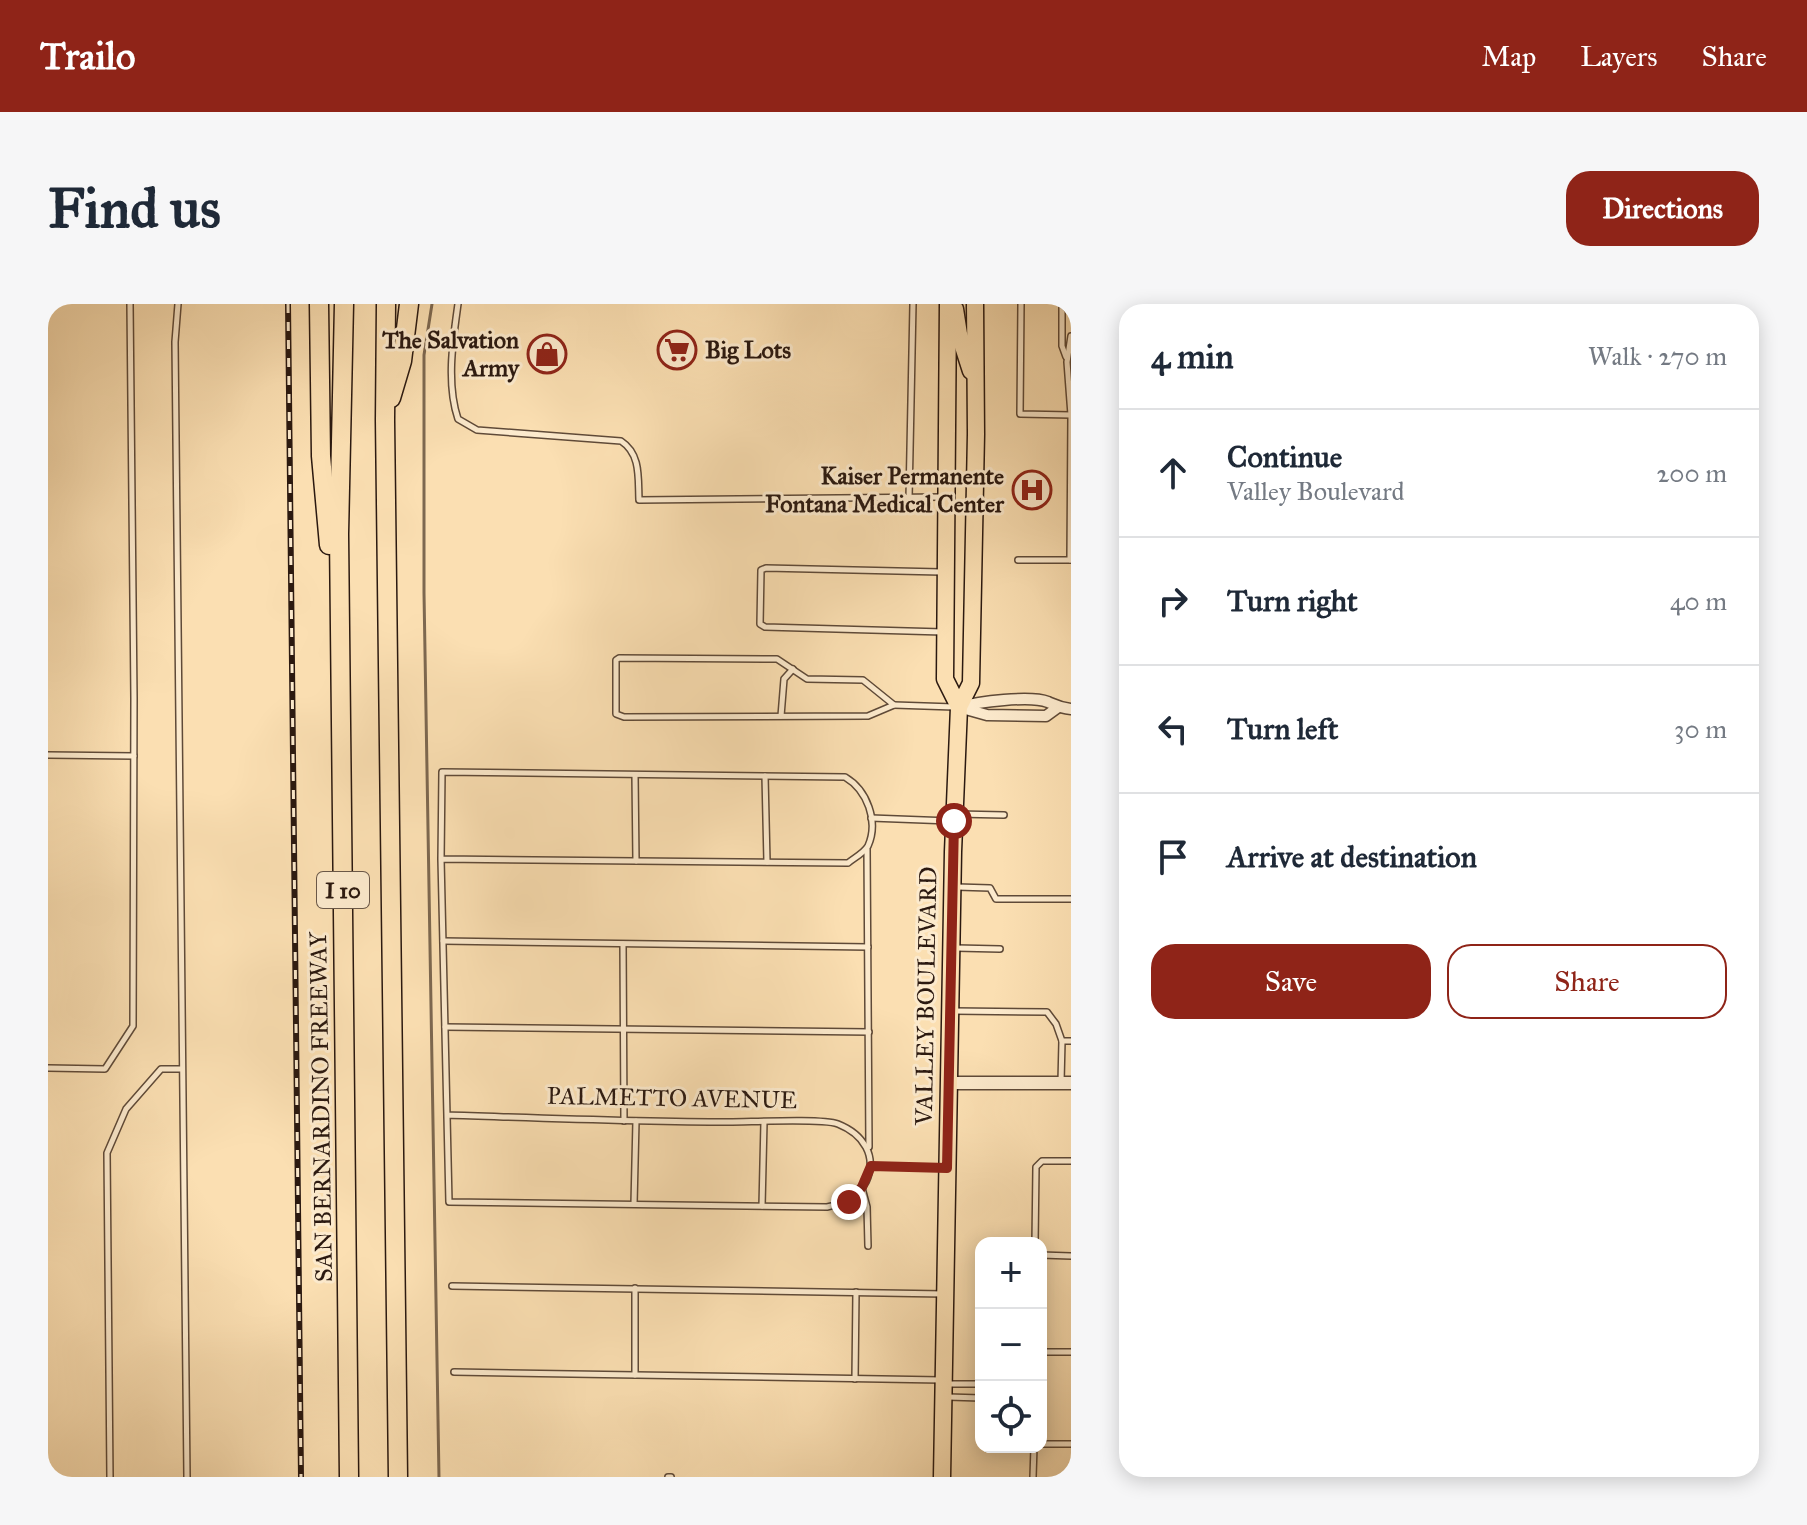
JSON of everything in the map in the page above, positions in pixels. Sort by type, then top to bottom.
[{"type":"highway","points":[[319,304],[321,456],[341,682]]},
{"type":"highway","name":"SAN BERNARDINO FREEWAY","points":[[344,304],[339,534],[349,1477]]},
{"type":"highway","name":"I 10","points":[[386,304],[398,1477]]},
{"type":"highway","points":[[385,420],[402,361],[409,304]]},
{"type":"main road","points":[[950,304],[958,313],[959,334],[976,388]]},
{"type":"main road","name":"VALLEY BOULEVARD","points":[[950,304],[945,679],[959,707]]},
{"type":"main road","name":"VALLEY BOULEVARD","points":[[942,1477],[954,817],[959,707],[971,683],[975,304]]},
{"type":"street","points":[[959,707],[987,715],[1046,716],[1057,708],[1071,709]]},
{"type":"street","points":[[948,1083],[1066,1083]]},
{"type":"lane","points":[[48,1068],[105,1069],[133,1026],[130,304]]},
{"type":"lane","points":[[178,304],[175,342],[187,1477]]},
{"type":"lane","points":[[458,304],[451,383],[458,419],[477,430],[621,441],[631,447],[637,461],[639,500],[947,496]]},
{"type":"lane","points":[[909,498],[913,304]]},
{"type":"lane","points":[[1021,304],[1020,414],[1071,415]]},
{"type":"lane","points":[[1018,560],[1070,560],[1071,415],[1067,362],[1062,346],[1062,304]]},
{"type":"lane","points":[[1067,362],[1071,336]]},
{"type":"lane","points":[[945,632],[765,627],[760,624],[761,570],[766,568],[946,572]]},
{"type":"lane","points":[[894,705],[863,680],[807,679],[777,659],[616,660],[616,714],[624,717],[868,716],[894,705],[959,707]]},
{"type":"lane","points":[[781,716],[784,679],[793,669]]},
{"type":"lane","points":[[48,755],[134,756]]},
{"type":"lane","points":[[442,772],[765,776],[845,777],[860,785],[870,808],[872,828],[867,848],[868,1150],[871,1166],[862,1187],[849,1202],[827,1207],[449,1202],[441,859],[442,772]]},
{"type":"lane","points":[[635,775],[636,861]]},
{"type":"lane","points":[[765,776],[767,862]]},
{"type":"lane","points":[[871,818],[1004,815]]},
{"type":"lane","points":[[441,859],[848,863],[867,848]]},
{"type":"lane","points":[[952,886],[990,888],[996,899],[1071,899]]},
{"type":"lane","points":[[443,941],[868,947]]},
{"type":"lane","points":[[623,944],[624,1121]]},
{"type":"lane","points":[[951,948],[1000,949]]},
{"type":"lane","points":[[950,1011],[1047,1012],[1056,1024],[1062,1041],[1066,1083]]},
{"type":"lane","points":[[445,1027],[869,1032]]},
{"type":"lane","points":[[1062,1041],[1071,1041]]},
{"type":"lane","points":[[110,1477],[107,1153],[126,1109],[161,1069],[182,1069]]},
{"type":"lane","name":"PALMETTO AVENUE","points":[[447,1115],[624,1121],[834,1122],[864,1141],[868,1150]]},
{"type":"lane","points":[[634,1205],[636,1121]]},
{"type":"lane","points":[[762,1206],[764,1122]]},
{"type":"lane","points":[[1035,1237],[1036,1167],[1042,1161],[1071,1161]]},
{"type":"lane","points":[[871,1166],[947,1168]]},
{"type":"lane","points":[[862,1187],[867,1207],[868,1246]]},
{"type":"lane","points":[[1047,1255],[1071,1256]]},
{"type":"lane","points":[[452,1286],[945,1294]]},
{"type":"lane","points":[[635,1288],[635,1375]]},
{"type":"lane","points":[[855,1379],[856,1292]]},
{"type":"lane","points":[[1047,1352],[1071,1352]]},
{"type":"lane","points":[[454,1372],[855,1379],[944,1387],[975,1384]]},
{"type":"lane","points":[[944,1387],[975,1396]]},
{"type":"lane","points":[[1047,1444],[1071,1444]]},
{"type":"lane","points":[[1033,1477],[1034,1453]]},
{"type":"waterway","points":[[432,304],[424,355],[424,593],[439,1477]]},
{"type":"railway","points":[[288,304],[301,1477]]},
{"type":"place","name":"Big Lots","points":[[677,350]]},
{"type":"place","name":"The Salvation Army","points":[[547,354]]},
{"type":"place","name":"Kaiser Permanente Fontana Medical Center","points":[[1032,490]]},
{"type":"route","points":[[849,1202],[859,1193],[871,1166],[947,1168],[954,821]]}]
